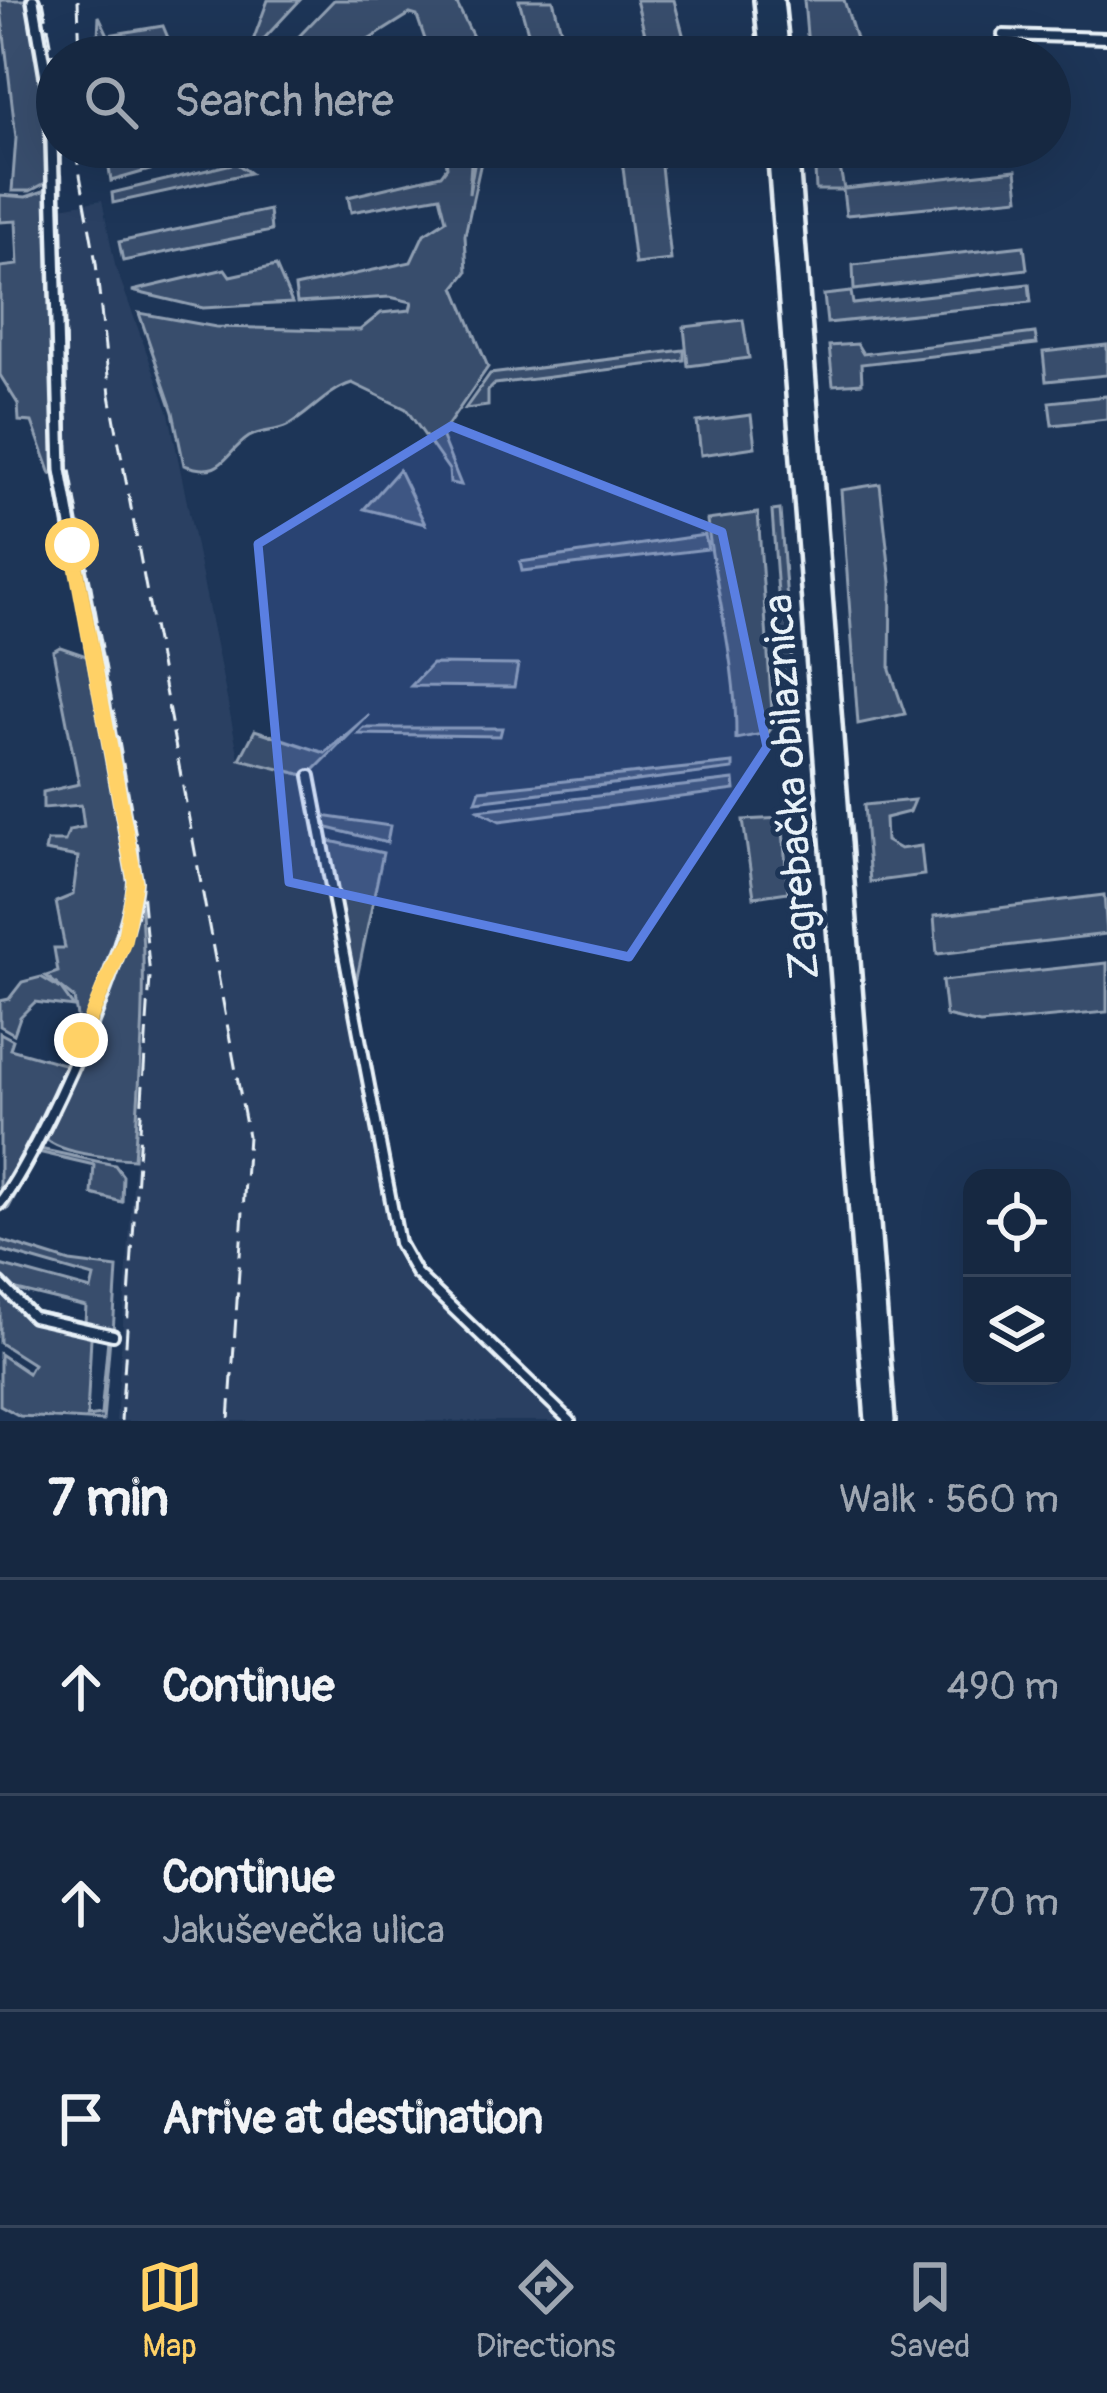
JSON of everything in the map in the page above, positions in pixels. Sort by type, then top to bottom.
[{"type":"highway","points":[[763,0],[767,36]]},
{"type":"highway","points":[[775,0],[779,36]]},
{"type":"highway","name":"Zagrebačka obilaznica","points":[[778,168],[874,1421]]},
{"type":"highway","name":"Zagrebačka obilaznica","points":[[791,168],[886,1421]]},
{"type":"main road","points":[[33,0],[39,36]]},
{"type":"main road","points":[[0,1203],[26,1163],[106,984],[129,926],[134,869],[61,470],[53,168]]},
{"type":"street","points":[[1003,35],[1038,36]]},
{"type":"street","points":[[1071,37],[1107,38]]},
{"type":"street","points":[[310,776],[400,1243],[416,1273],[570,1421]]},
{"type":"street","points":[[0,1283],[33,1317],[113,1335]]},
{"type":"highlighted area","points":[[451,426],[722,532],[767,747],[629,957],[289,882],[258,544]]},
{"type":"shaded area","points":[[0,0],[28,0],[36,43],[36,168],[48,168],[49,181],[30,191],[12,191],[16,138]]},
{"type":"shaded area","points":[[268,0],[300,0],[267,36],[255,36]]},
{"type":"shaded area","points":[[334,0],[455,0],[473,36],[424,36],[417,16],[410,14],[375,36],[299,36]]},
{"type":"shaded area","points":[[519,0],[553,0],[562,36],[529,36]]},
{"type":"shaded area","points":[[636,0],[674,0],[683,36],[645,36]]},
{"type":"shaded area","points":[[804,0],[844,0],[855,36],[807,36]]},
{"type":"shaded area","points":[[99,16],[108,35],[163,26],[167,36],[98,36]]},
{"type":"shaded area","points":[[109,168],[156,168],[111,181]]},
{"type":"shaded area","points":[[215,168],[243,168],[250,173],[113,203],[112,193]]},
{"type":"shaded area","points":[[446,168],[471,168],[469,194],[473,168],[480,168],[465,235],[467,272],[455,287],[488,367],[441,435],[461,485],[450,483],[449,470],[406,409],[352,383],[287,426],[249,437],[216,467],[184,465],[173,412],[139,313],[216,327],[360,330],[381,313],[410,310],[412,302],[390,297],[297,303],[295,287],[411,262],[424,234],[446,220],[440,196],[351,212],[348,197],[441,175]]},
{"type":"shaded area","points":[[623,168],[661,168],[671,260],[635,264]]},
{"type":"shaded area","points":[[815,168],[840,168],[844,189],[1016,170],[1019,198],[846,215],[843,190],[816,190]]},
{"type":"shaded area","points":[[49,189],[57,474],[51,474],[32,422],[19,421],[18,404],[0,375],[0,267],[18,265],[16,221],[0,222],[0,195],[26,197]]},
{"type":"shaded area","points":[[102,200],[115,265],[169,414],[239,758],[308,776],[394,1252],[409,1277],[561,1421],[116,1421],[144,1030],[144,921],[67,492],[60,419],[55,208]]},
{"type":"shaded area","points":[[269,210],[271,231],[123,261],[119,242]]},
{"type":"shaded area","points":[[1024,246],[1027,269],[854,290],[853,265]]},
{"type":"shaded area","points":[[276,266],[292,303],[203,308],[132,291],[225,269],[230,276]]},
{"type":"shaded area","points":[[1029,284],[1031,302],[827,323],[824,295],[851,292],[853,304]]},
{"type":"shaded area","points":[[743,320],[749,358],[688,366],[684,327]]},
{"type":"shaded area","points":[[1035,333],[1037,344],[861,364],[862,383],[833,385],[829,346],[857,344],[863,354]]},
{"type":"shaded area","points":[[1107,345],[1107,375],[1046,381],[1043,352]]},
{"type":"shaded area","points":[[684,350],[684,360],[495,384],[488,391],[488,406],[465,409],[490,374]]},
{"type":"shaded area","points":[[1107,396],[1107,419],[1052,425],[1049,402]]},
{"type":"shaded area","points":[[751,415],[755,447],[701,455],[697,422]]},
{"type":"shaded area","points":[[399,470],[425,524],[364,509]]},
{"type":"shaded area","points":[[880,484],[891,582],[890,670],[905,714],[858,724],[841,490]]},
{"type":"shaded area","points":[[780,510],[797,730],[788,731],[772,511]]},
{"type":"shaded area","points":[[758,513],[773,726],[768,733],[736,739],[730,656],[707,520]]},
{"type":"shaded area","points":[[705,535],[708,549],[522,571],[520,562]]},
{"type":"shaded area","points":[[60,647],[92,658],[130,854],[131,899],[80,1035],[74,998],[46,976],[58,972],[54,948],[65,948],[56,902],[73,895],[78,857],[45,851],[47,841],[65,841],[69,830],[84,827],[81,805],[43,808],[43,792],[79,784],[53,651]]},
{"type":"shaded area","points":[[432,664],[518,665],[514,687],[411,686]]},
{"type":"shaded area","points":[[369,715],[308,776],[240,759],[255,730],[325,753]]},
{"type":"shaded area","points":[[364,728],[502,728],[500,736],[358,734]]},
{"type":"shaded area","points":[[733,763],[733,769],[476,801],[480,790]]},
{"type":"shaded area","points":[[734,780],[735,790],[500,821],[478,810]]},
{"type":"shaded area","points":[[914,800],[909,812],[885,818],[886,841],[900,849],[921,846],[924,875],[870,882],[864,805]]},
{"type":"shaded area","points":[[322,816],[390,826],[387,843],[324,827]]},
{"type":"shaded area","points":[[782,818],[788,892],[754,897],[743,820]]},
{"type":"shaded area","points":[[326,840],[383,853],[355,987]]},
{"type":"shaded area","points":[[136,865],[143,976],[134,1159],[70,1150],[42,1134],[128,937]]},
{"type":"shaded area","points":[[1104,895],[1107,934],[937,954],[934,916]]},
{"type":"shaded area","points":[[1107,963],[1107,1012],[980,1024],[946,1016],[942,981]]},
{"type":"shaded area","points":[[41,977],[61,989],[74,1007],[35,1002],[20,1017],[14,1034],[0,1026],[0,1001],[9,999],[22,982]]},
{"type":"shaded area","points":[[0,1033],[13,1040],[10,1049],[67,1065],[6,1189],[0,1190]]},
{"type":"shaded area","points":[[35,1148],[115,1165],[123,1176],[122,1202],[92,1194],[94,1165],[38,1152],[8,1209],[0,1208]]},
{"type":"shaded area","points":[[0,1240],[70,1262],[117,1268],[113,1333],[25,1309],[3,1284],[0,1265],[91,1290],[94,1277],[0,1250]],"holes":[[[9,1288],[86,1307],[85,1323],[32,1310]]]},
{"type":"shaded area","points":[[0,1292],[41,1323],[110,1337],[103,1421],[20,1416],[0,1405],[0,1354],[28,1373],[33,1364],[0,1343]],"holes":[[[91,1337],[108,1339],[101,1415],[87,1417]]]},
{"type":"railway","points":[[43,0],[50,36]]},
{"type":"railway","points":[[78,0],[79,36]]},
{"type":"railway","points":[[61,168],[68,459],[138,847],[150,977],[121,1421]]},
{"type":"railway","points":[[79,168],[96,263],[110,395],[248,1136],[229,1421]]},
{"type":"route","points":[[72,545],[135,881],[124,941],[81,1040]]}]
